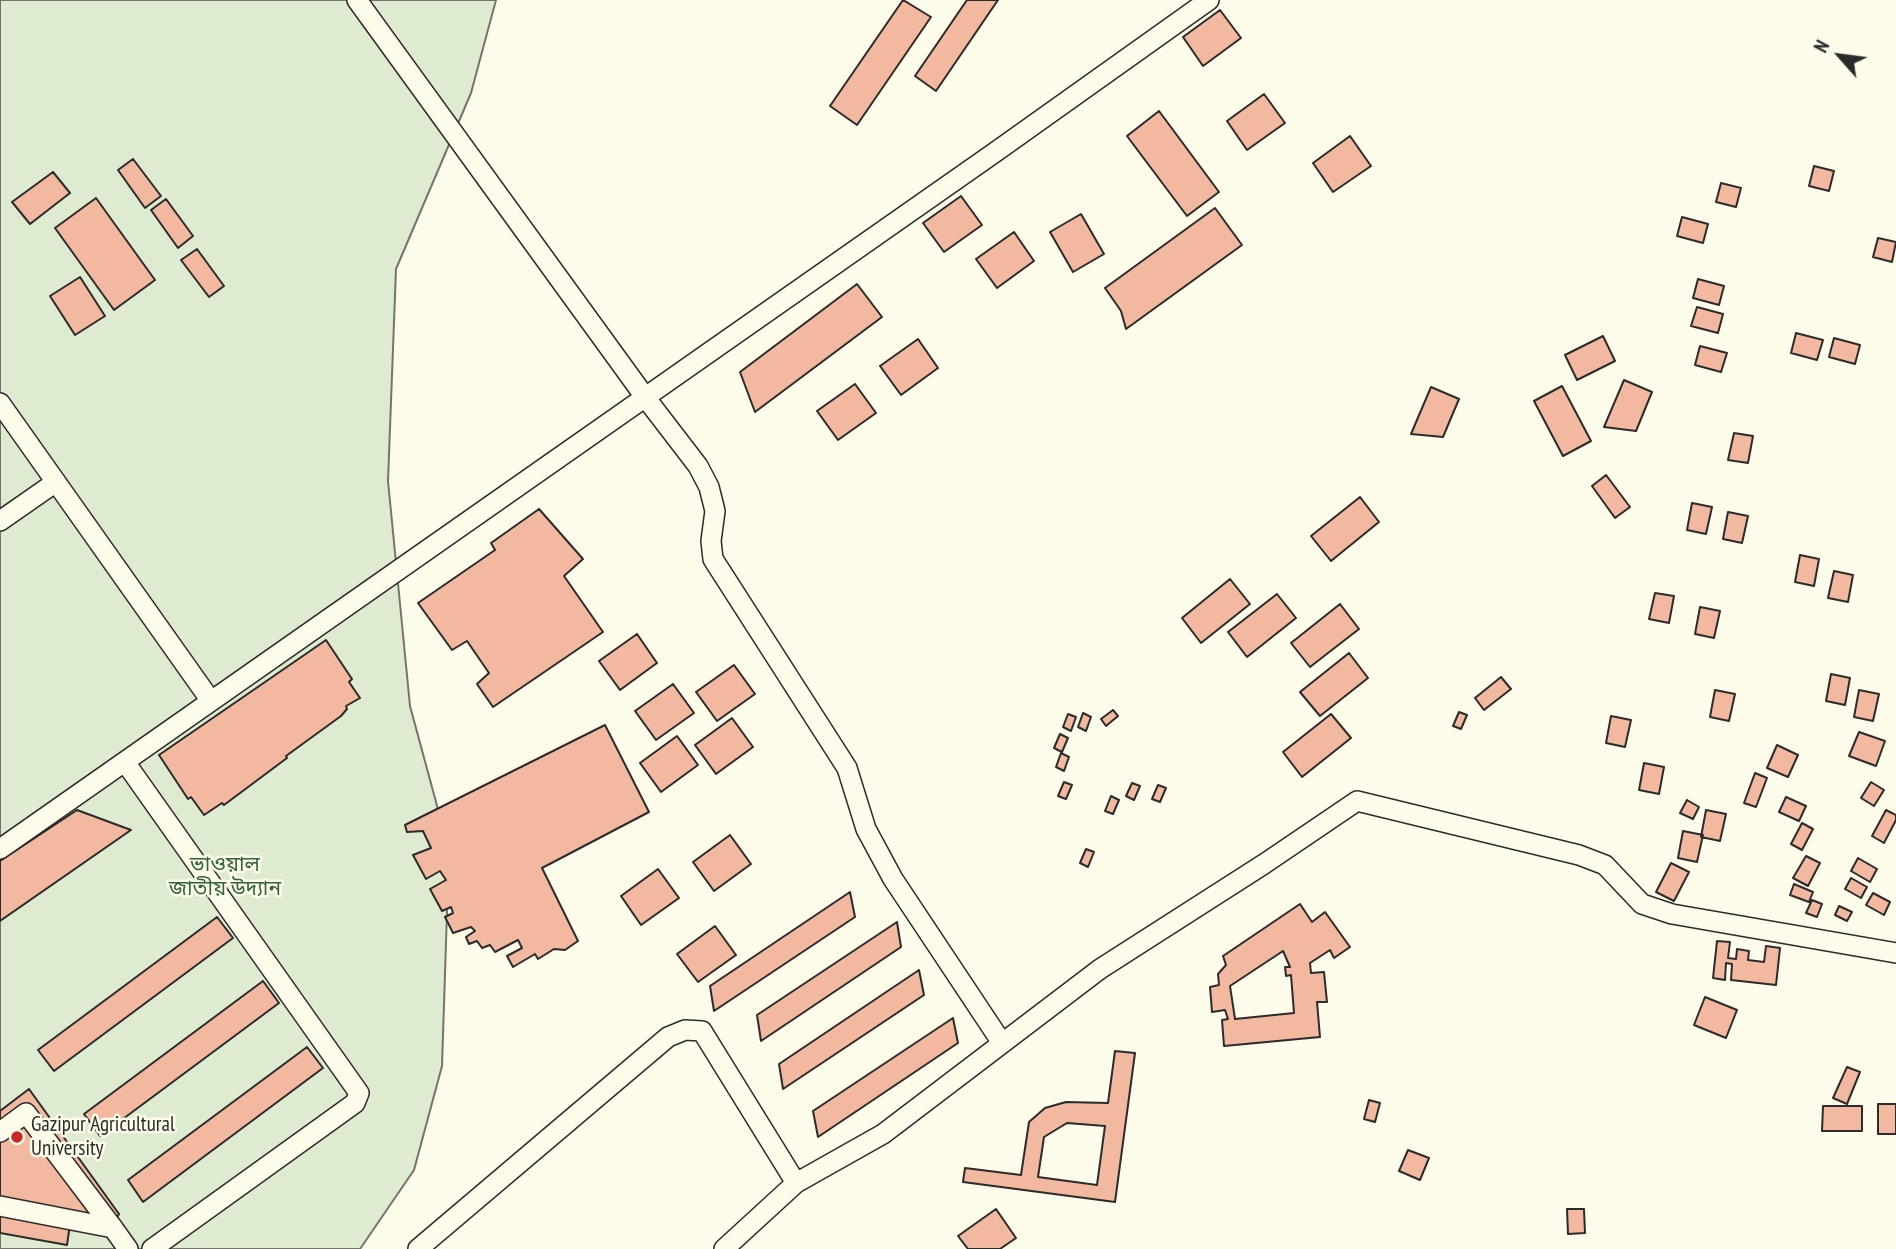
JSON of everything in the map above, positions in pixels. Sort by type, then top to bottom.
[{"type":"street","points":[[357,0],[698,466],[709,487],[716,511],[711,541],[713,559],[848,768],[866,829],[893,879],[1002,1043]]},
{"type":"street","points":[[0,849],[1209,0]]},
{"type":"street","points":[[0,403],[211,701]]},
{"type":"street","points":[[0,522],[56,482]]},
{"type":"street","points":[[125,762],[359,1093],[355,1103],[152,1249]]},
{"type":"street","points":[[724,1249],[796,1184],[883,1134],[1100,969],[1357,801],[1579,855],[1605,865],[1642,904],[1672,914],[1896,953]]},
{"type":"street","points":[[418,1249],[668,1037],[685,1030],[702,1031],[796,1184]]},
{"type":"street","points":[[0,1132],[26,1113],[128,1249]]},
{"type":"street","points":[[0,1206],[113,1228]]},
{"type":"green space","name":"ভাওয়াল জাতীয় উদ্যান","points":[[0,0],[496,0],[471,93],[396,269],[388,481],[410,706],[449,850],[442,1066],[414,1170],[360,1249],[0,1249]]},
{"type":"building","points":[[903,0],[931,17],[857,125],[830,106]]},
{"type":"building","points":[[967,0],[998,0],[936,91],[915,76]]},
{"type":"building","points":[[1220,10],[1241,38],[1203,66],[1183,37]]},
{"type":"building","points":[[1264,94],[1285,123],[1247,150],[1227,121]]},
{"type":"building","points":[[1159,111],[1219,192],[1187,216],[1127,136]]},
{"type":"building","points":[[1350,136],[1371,166],[1333,192],[1313,163]]},
{"type":"building","points":[[133,159],[161,196],[145,208],[118,170]]},
{"type":"building","points":[[1814,166],[1834,171],[1829,191],[1809,186]]},
{"type":"building","points":[[53,172],[70,193],[30,224],[12,202]]},
{"type":"building","points":[[1721,183],[1741,188],[1736,207],[1716,202]]},
{"type":"building","points":[[961,196],[982,225],[944,252],[923,223]]},
{"type":"building","points":[[96,198],[155,280],[114,310],[55,228]]},
{"type":"building","points":[[166,199],[193,236],[178,248],[151,210]]},
{"type":"building","points":[[1215,208],[1242,245],[1126,329],[1121,311],[1105,288]]},
{"type":"building","points":[[1081,214],[1104,254],[1073,272],[1050,232]]},
{"type":"building","points":[[1682,217],[1708,224],[1703,243],[1677,236]]},
{"type":"building","points":[[1014,232],[1034,261],[997,288],[976,259]]},
{"type":"building","points":[[1878,238],[1896,242],[1892,262],[1873,257]]},
{"type":"building","points":[[197,249],[224,286],[209,297],[181,260]]},
{"type":"building","points":[[80,277],[105,316],[75,335],[50,296]]},
{"type":"building","points":[[1698,279],[1724,286],[1719,305],[1693,298]]},
{"type":"building","points":[[857,284],[882,317],[755,412],[740,372]]},
{"type":"building","points":[[1697,307],[1723,314],[1718,333],[1691,326]]},
{"type":"building","points":[[1796,333],[1823,340],[1817,360],[1791,353]]},
{"type":"building","points":[[1603,336],[1615,361],[1577,380],[1565,355]]},
{"type":"building","points":[[1834,338],[1860,345],[1855,364],[1829,357]]},
{"type":"building","points":[[918,339],[938,368],[901,395],[880,366]]},
{"type":"building","points":[[1700,346],[1727,353],[1721,372],[1695,365]]},
{"type":"building","points":[[1624,380],[1652,392],[1636,431],[1604,427]]},
{"type":"building","points":[[855,384],[876,413],[838,440],[817,411]]},
{"type":"building","points":[[1562,386],[1591,441],[1563,456],[1534,401]]},
{"type":"building","points":[[1431,387],[1459,399],[1443,437],[1411,434]]},
{"type":"building","points":[[1734,433],[1753,436],[1748,463],[1728,460]]},
{"type":"building","points":[[1606,475],[1630,507],[1615,518],[1592,486]]},
{"type":"building","points":[[1360,497],[1379,522],[1331,561],[1311,536]]},
{"type":"building","points":[[1692,503],[1712,507],[1706,534],[1687,530]]},
{"type":"building","points":[[539,509],[583,559],[564,576],[603,632],[493,707],[477,684],[489,673],[467,641],[452,650],[418,603],[495,550],[491,543]]},
{"type":"building","points":[[1728,512],[1748,516],[1742,543],[1723,539]]},
{"type":"building","points":[[1800,555],[1819,559],[1814,586],[1795,582]]},
{"type":"building","points":[[1834,571],[1853,575],[1848,602],[1828,598]]},
{"type":"building","points":[[1230,579],[1250,604],[1201,643],[1182,618]]},
{"type":"building","points":[[1655,593],[1674,596],[1669,623],[1649,619]]},
{"type":"building","points":[[1277,594],[1296,618],[1247,657],[1228,632]]},
{"type":"building","points":[[1340,604],[1359,629],[1310,667],[1291,643]]},
{"type":"building","points":[[1700,607],[1720,611],[1714,638],[1695,634]]},
{"type":"building","points":[[637,634],[657,663],[620,690],[599,661]]},
{"type":"building","points":[[326,640],[352,679],[349,682],[360,698],[346,706],[347,709],[341,716],[286,756],[287,758],[224,805],[222,803],[204,815],[191,797],[188,799],[159,755]]},
{"type":"building","points":[[1349,653],[1368,678],[1320,716],[1300,692]]},
{"type":"building","points":[[734,665],[755,694],[717,721],[696,692]]},
{"type":"building","points":[[1831,674],[1850,678],[1845,705],[1826,701]]},
{"type":"building","points":[[1501,677],[1511,689],[1484,710],[1475,698]]},
{"type":"building","points":[[673,684],[694,713],[656,740],[635,711]]},
{"type":"building","points":[[1715,690],[1735,694],[1729,721],[1710,717]]},
{"type":"building","points":[[1859,690],[1879,694],[1873,721],[1854,717]]},
{"type":"building","points":[[1113,710],[1118,716],[1106,726],[1101,719]]},
{"type":"building","points":[[1459,712],[1467,715],[1461,729],[1453,726]]},
{"type":"building","points":[[1083,713],[1091,717],[1086,731],[1078,727]]},
{"type":"building","points":[[1068,714],[1076,717],[1071,731],[1063,727]]},
{"type":"building","points":[[1331,714],[1351,738],[1302,777],[1283,752]]},
{"type":"building","points":[[1611,716],[1631,720],[1625,747],[1606,743]]},
{"type":"building","points":[[732,718],[753,747],[716,774],[695,745]]},
{"type":"building","points":[[605,725],[649,812],[542,868],[578,941],[565,950],[554,949],[538,959],[535,954],[513,967],[507,956],[522,948],[518,940],[495,952],[490,945],[482,948],[477,941],[469,944],[466,937],[475,931],[471,927],[453,933],[445,917],[453,913],[451,907],[442,911],[430,889],[446,880],[440,871],[426,879],[413,855],[431,848],[423,831],[407,832],[405,825]]},
{"type":"building","points":[[1859,732],[1885,741],[1876,766],[1849,756]]},
{"type":"building","points":[[1060,734],[1068,738],[1062,752],[1054,748]]},
{"type":"building","points":[[677,736],[698,765],[661,792],[640,763]]},
{"type":"building","points":[[1777,745],[1798,755],[1788,777],[1767,768]]},
{"type":"building","points":[[1061,753],[1069,757],[1064,771],[1056,767]]},
{"type":"building","points":[[1644,763],[1664,767],[1659,794],[1639,790]]},
{"type":"building","points":[[1755,773],[1767,778],[1756,807],[1744,803]]},
{"type":"building","points":[[1064,782],[1072,785],[1066,799],[1058,796]]},
{"type":"building","points":[[1871,782],[1884,790],[1874,806],[1861,798]]},
{"type":"building","points":[[1132,783],[1140,786],[1134,800],[1126,796]]},
{"type":"building","points":[[1158,785],[1166,788],[1160,802],[1152,799]]},
{"type":"building","points":[[1111,796],[1119,800],[1113,814],[1105,811]]},
{"type":"building","points":[[1786,797],[1806,806],[1799,821],[1779,812]]},
{"type":"building","points":[[1687,800],[1699,807],[1693,819],[1680,813]]},
{"type":"building","points":[[77,810],[131,830],[0,921],[0,861]]},
{"type":"building","points":[[1706,810],[1726,814],[1720,841],[1701,837]]},
{"type":"building","points":[[1886,810],[1896,815],[1896,820],[1884,843],[1872,836]]},
{"type":"building","points":[[1802,823],[1813,829],[1802,850],[1791,844]]},
{"type":"building","points":[[1683,831],[1703,835],[1697,862],[1678,858]]},
{"type":"building","points":[[730,835],[751,864],[714,891],[693,862]]},
{"type":"building","points":[[1086,849],[1094,852],[1088,867],[1080,863]]},
{"type":"building","points":[[1806,856],[1820,863],[1808,886],[1793,878]]},
{"type":"building","points":[[1858,858],[1877,869],[1870,882],[1851,871]]},
{"type":"building","points":[[1671,863],[1689,872],[1674,901],[1656,892]]},
{"type":"building","points":[[658,869],[679,898],[641,925],[621,896]]},
{"type":"building","points":[[1851,878],[1867,887],[1861,898],[1845,889]]},
{"type":"building","points":[[1794,884],[1813,892],[1809,902],[1790,895]]},
{"type":"building","points":[[850,892],[855,917],[714,1011],[710,986]]},
{"type":"building","points":[[1873,893],[1890,902],[1884,915],[1866,905]]},
{"type":"building","points":[[1812,900],[1822,904],[1817,917],[1806,913]]},
{"type":"building","points":[[1300,904],[1312,922],[1325,912],[1350,947],[1334,958],[1330,950],[1310,963],[1311,973],[1324,972],[1327,1002],[1317,1002],[1320,1037],[1224,1046],[1222,1020],[1228,1019],[1225,1010],[1212,1012],[1210,987],[1219,985],[1218,974],[1226,965],[1223,956]],"holes":[[[1283,951],[1290,967],[1285,967],[1286,976],[1291,975],[1294,1013],[1235,1019],[1230,986]]]},
{"type":"building","points":[[1839,906],[1852,912],[1847,921],[1835,915]]},
{"type":"building","points":[[217,917],[233,938],[54,1071],[38,1050]]},
{"type":"building","points":[[897,922],[901,947],[761,1041],[757,1015]]},
{"type":"building","points":[[715,926],[736,955],[698,982],[677,954]]},
{"type":"building","points":[[1717,941],[1730,942],[1728,958],[1736,959],[1737,949],[1749,951],[1748,960],[1764,962],[1766,946],[1780,948],[1776,985],[1731,980],[1732,964],[1726,963],[1725,980],[1713,978]]},
{"type":"building","points":[[919,970],[924,995],[783,1089],[779,1064]]},
{"type":"building","points":[[263,981],[279,1003],[100,1136],[84,1114]]},
{"type":"building","points":[[1705,997],[1737,1010],[1726,1038],[1694,1025]]},
{"type":"building","points":[[953,1018],[958,1043],[818,1137],[813,1111]]},
{"type":"building","points":[[307,1047],[323,1068],[143,1202],[128,1180]]},
{"type":"building","points":[[1115,1051],[1135,1053],[1115,1202],[963,1182],[965,1168],[1021,1175],[1029,1122],[1045,1108],[1066,1102],[1108,1103]],"holes":[[[1067,1123],[1105,1126],[1097,1185],[1038,1177],[1044,1137]]]},
{"type":"building","points":[[1847,1067],[1860,1072],[1847,1104],[1833,1098]]},
{"type":"building","points":[[29,1089],[119,1214],[108,1233],[70,1224],[67,1245],[0,1233],[0,1111]]},
{"type":"building","points":[[1369,1100],[1380,1103],[1375,1122],[1364,1119]]},
{"type":"building","points":[[1878,1104],[1896,1104],[1896,1134],[1878,1134]]},
{"type":"building","points":[[1823,1106],[1862,1106],[1862,1131],[1822,1131]]},
{"type":"building","points":[[1408,1150],[1429,1158],[1420,1180],[1399,1171]]},
{"type":"building","points":[[996,1209],[1016,1238],[1000,1249],[968,1249],[958,1236]]},
{"type":"building","points":[[1567,1209],[1584,1209],[1585,1233],[1568,1234]]},
{"type":"place","name":"Gazipur Agricultural University","points":[[17,1137]]}]
